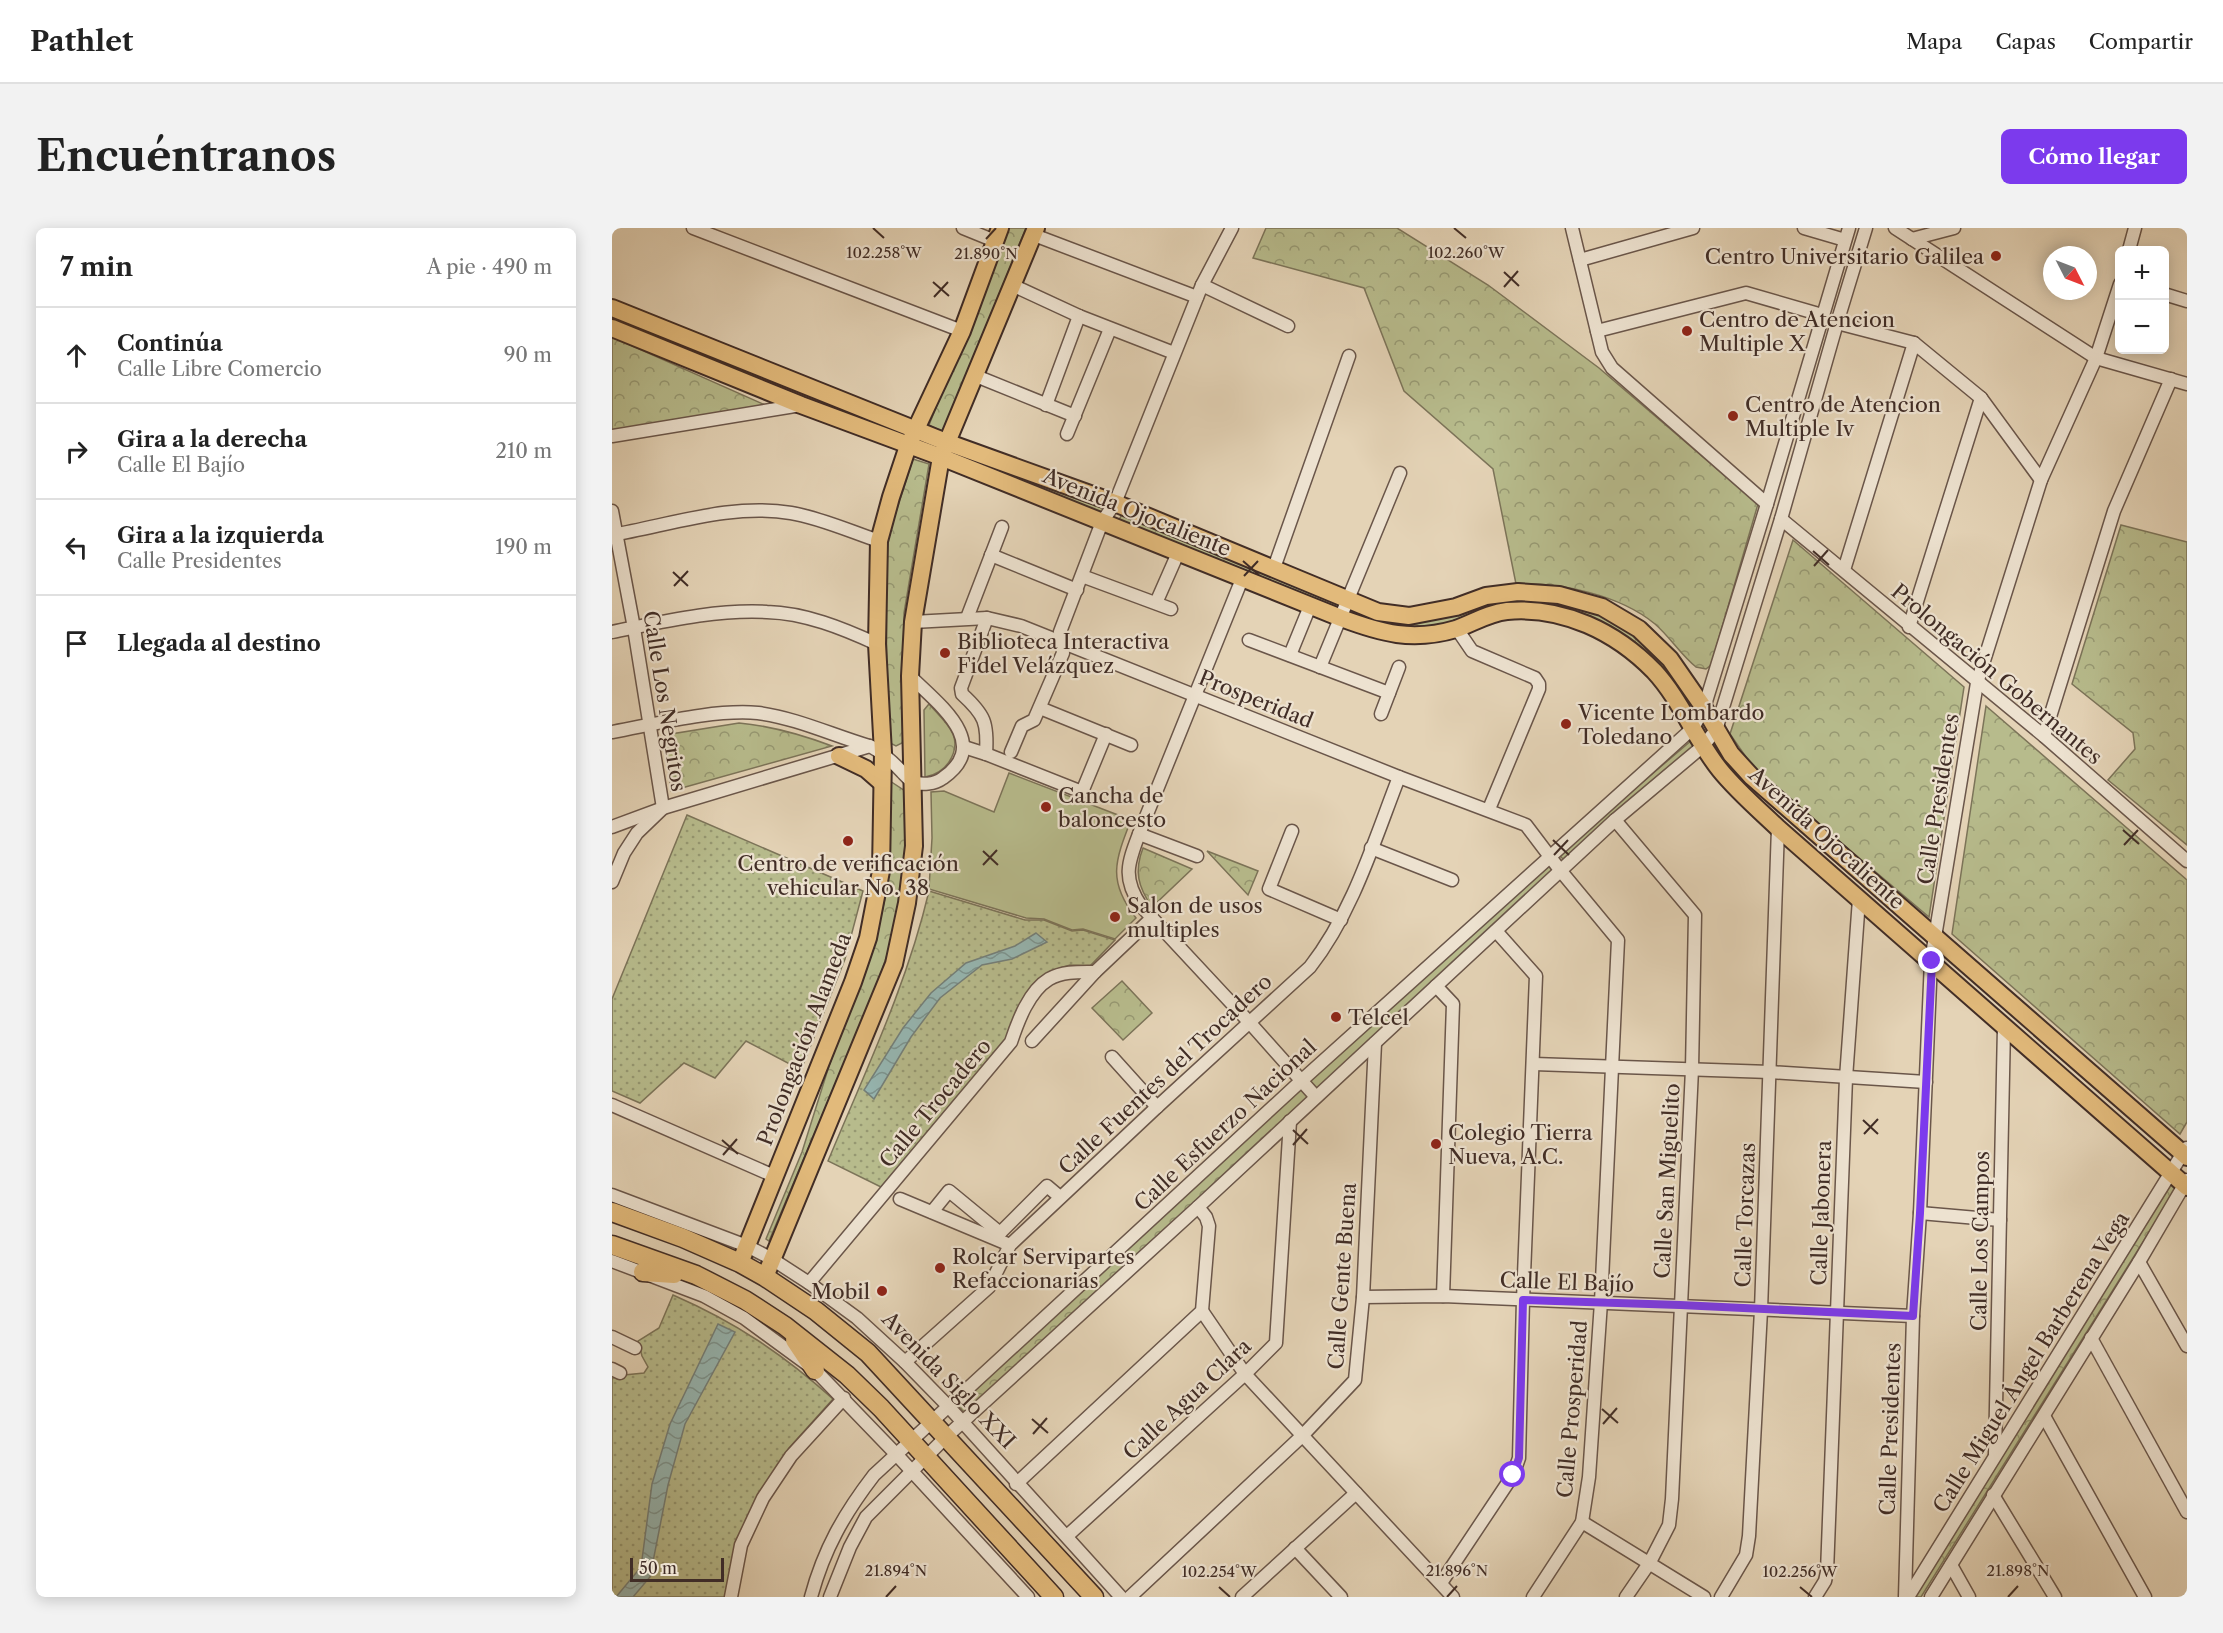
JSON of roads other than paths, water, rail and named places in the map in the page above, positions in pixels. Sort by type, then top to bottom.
[{"type":"highway","name":"Avenida Siglo XXI","points":[[612,1212],[683,1238],[744,1255],[765,1277],[816,1311],[868,1353],[1094,1597]]},
{"type":"highway","points":[[612,1245],[696,1275],[745,1300],[785,1326],[847,1375],[926,1457],[1054,1597]]},
{"type":"highway","points":[[643,1272],[696,1275]]},
{"type":"highway","points":[[785,1326],[815,1370]]},
{"type":"main road","points":[[765,1277],[894,964],[907,903],[914,846],[910,676],[913,622],[944,450],[1035,231]]},
{"type":"main road","name":"Prolongación Alameda","points":[[744,1255],[853,982],[868,938],[881,871],[882,783],[877,750],[879,541],[909,446],[962,331],[998,234]]},
{"type":"main road","name":"Avenida Ojocaliente","points":[[612,308],[916,430],[944,450],[1102,522],[1310,606],[1388,634],[1411,637],[1457,629],[1488,615],[1505,611],[1527,610],[1590,624],[1618,640],[1654,672],[1721,771],[1778,828],[2182,1181]]},
{"type":"main road","name":"Avenida Ojocaliente","points":[[612,328],[909,446],[944,450],[1115,503],[1378,612],[1408,616],[1456,607],[1486,596],[1518,592],[1559,595],[1602,607],[1639,629],[1670,659],[1704,708],[1731,754],[1752,777],[1935,939],[2186,1153]]},
{"type":"main road","points":[[840,756],[866,769],[882,783]]},
{"type":"street","points":[[693,228],[962,331]]},
{"type":"street","points":[[963,228],[998,234]]},
{"type":"street","points":[[1011,752],[1022,726],[1034,720],[1040,708],[1063,653],[1060,633],[1102,522],[1115,503],[1199,291],[1232,228]]},
{"type":"street","points":[[1572,228],[1602,352],[1612,368],[1767,504]]},
{"type":"street","points":[[1580,260],[1694,228]]},
{"type":"street","points":[[1804,228],[1847,234]]},
{"type":"street","name":"Calle Esfuerzo Nacional","points":[[830,1597],[850,1547],[866,1517],[946,1437],[1376,1043],[1560,870],[1703,746],[1716,730],[1781,519],[1866,228]]},
{"type":"street","points":[[1895,228],[2096,358],[2187,384]]},
{"type":"street","points":[[1912,239],[1954,228]]},
{"type":"street","points":[[2130,246],[2135,228]]},
{"type":"street","points":[[1035,231],[1260,314],[1287,327]]},
{"type":"street","name":"Calle Esfuerzo Nacional","points":[[811,1597],[817,1573],[832,1537],[849,1506],[874,1475],[1301,1081],[1693,728],[1704,708],[1847,234]]},
{"type":"street","points":[[1012,285],[1079,316],[1174,353]]},
{"type":"street","points":[[1598,331],[1746,293],[1822,315]]},
{"type":"street","points":[[2169,296],[2187,301]]},
{"type":"street","name":"Calle Presidentes","points":[[1906,1597],[1913,1316],[1935,939],[1977,682],[2041,480],[2096,358],[2115,299]]},
{"type":"street","points":[[1046,405],[1079,316]]},
{"type":"street","points":[[1837,323],[1914,343],[1981,398],[2041,480]]},
{"type":"street","points":[[1066,434],[1110,329]]},
{"type":"street","points":[[1844,570],[1914,343]]},
{"type":"street","points":[[1274,568],[1349,356]]},
{"type":"street","points":[[975,376],[1075,416]]},
{"type":"street","points":[[2044,736],[2114,511],[2171,379]]},
{"type":"street","points":[[1909,627],[1981,398]]},
{"type":"street","points":[[612,436],[801,405]]},
{"type":"street","points":[[1320,667],[1400,473]]},
{"type":"street","points":[[614,534],[723,513],[758,510],[792,513],[879,541]]},
{"type":"street","name":"Calle Los Negritos","points":[[612,511],[614,534],[634,628],[663,808],[637,832],[624,853],[612,882]]},
{"type":"street","name":"Prolongación Gobernantes","points":[[1781,519],[1909,627],[2044,736],[2187,861]]},
{"type":"street","points":[[968,618],[1002,527]]},
{"type":"street","points":[[1156,603],[1178,553]]},
{"type":"street","points":[[991,555],[1077,590]]},
{"type":"street","points":[[1082,576],[1171,609]]},
{"type":"street","points":[[1242,579],[1139,834],[1127,871],[1131,891],[1152,918],[1316,1097]]},
{"type":"street","points":[[1290,655],[1310,606]]},
{"type":"street","points":[[612,632],[716,614],[767,612],[835,625],[877,644]]},
{"type":"street","points":[[986,754],[988,732],[985,720],[978,709],[962,694],[961,688],[987,618]]},
{"type":"street","name":"Prosperidad","points":[[913,622],[987,618],[1021,626],[1399,777],[1489,809],[1526,825],[1560,870]]},
{"type":"street","points":[[1457,629],[1472,651],[1535,678],[1539,684],[1539,689],[1489,809]]},
{"type":"street","points":[[1249,640],[1389,693]]},
{"type":"street","points":[[1382,714],[1398,667]]},
{"type":"street","points":[[612,732],[709,715],[757,713],[792,721],[877,750],[913,782],[928,784],[939,781],[957,766],[964,747],[961,732],[953,718],[910,676]]},
{"type":"street","points":[[1040,708],[1131,745]]},
{"type":"street","points":[[964,747],[1082,792],[1106,734]]},
{"type":"street","points":[[612,827],[663,808],[840,756],[877,750]]},
{"type":"street","name":"Calle Fuentes del Trocadero","points":[[905,1362],[989,1287],[1010,1245],[1310,967],[1328,945],[1341,920],[1399,777]]},
{"type":"street","name":"Calle San Miguelito","points":[[1615,820],[1695,915],[1692,1069],[1669,1525],[1650,1562],[1626,1597]]},
{"type":"street","name":"Calle Torcazas","points":[[1721,1597],[1746,1555],[1761,1310],[1778,828]]},
{"type":"street","points":[[1292,831],[1269,889],[1341,920]]},
{"type":"street","points":[[1139,834],[1197,856]]},
{"type":"street","points":[[1371,848],[1452,880]]},
{"type":"street","name":"Calle Prosperidad","points":[[1533,1597],[1581,1522],[1589,1477],[1618,940],[1560,870]]},
{"type":"street","name":"Calle Jabonera","points":[[1815,1597],[1825,1581],[1827,1572],[1846,1078],[1859,899]]},
{"type":"street","points":[[1032,1041],[1095,972],[1152,918]]},
{"type":"street","points":[[1441,1583],[1513,1475],[1519,1458],[1536,976],[1496,931]]},
{"type":"street","name":"Calle Trocadero","points":[[809,1283],[1011,1042],[1023,1012],[1034,994],[1048,979],[1070,972],[1095,972]]},
{"type":"street","points":[[1436,986],[1454,1004],[1443,1296]]},
{"type":"street","name":"Calle Los Campos","points":[[1995,1455],[2004,1027]]},
{"type":"street","name":"Calle Gente Buena","points":[[1130,1597],[1302,1436],[1355,1380],[1363,1297],[1376,1043]]},
{"type":"street","points":[[1112,1057],[1157,1107]]},
{"type":"street","points":[[1534,1064],[1770,1072],[1926,1082]]},
{"type":"street","points":[[612,1105],[774,1176]]},
{"type":"street","name":"Calle Agua Clara","points":[[1066,1536],[1245,1374],[1276,1343],[1290,1121]]},
{"type":"street","name":"Calle Miguel Ángel Barberena Vega","points":[[1930,1597],[2139,1262],[2182,1181],[2186,1153]]},
{"type":"street","name":"Calle Miguel Ángel Barberena Vega","points":[[1906,1597],[1995,1455],[2182,1181]]},
{"type":"street","points":[[997,1236],[1047,1186],[1060,1197]]},
{"type":"street","points":[[932,1212],[949,1191],[997,1236],[1010,1245]]},
{"type":"street","name":"Avenida Siglo XXI","points":[[612,1195],[744,1255],[772,1258],[857,1318],[948,1406],[1120,1597]]},
{"type":"street","points":[[900,1199],[997,1236]]},
{"type":"street","points":[[1198,1207],[1206,1217],[1209,1226],[1202,1311],[1245,1374],[1453,1597]]},
{"type":"street","points":[[1920,1213],[2000,1220]]},
{"type":"street","points":[[612,1261],[704,1296],[744,1318],[815,1370],[912,1471],[1021,1595],[1036,1577]]},
{"type":"street","points":[[2139,1262],[2187,1346]]},
{"type":"street","name":"Calle El Bajío","points":[[1363,1297],[1443,1296],[1913,1316]]},
{"type":"street","points":[[1016,1484],[1202,1311]]},
{"type":"street","points":[[612,1337],[635,1348]]},
{"type":"street","points":[[2091,1338],[2187,1512]]},
{"type":"street","points":[[731,1597],[741,1545],[763,1498],[791,1456],[844,1398]]},
{"type":"street","points":[[2044,1416],[2145,1597]]},
{"type":"street","points":[[1242,1597],[1356,1493]]},
{"type":"street","points":[[1993,1495],[2055,1597]]},
{"type":"street","points":[[1581,1522],[1704,1597]]},
{"type":"street","points":[[1295,1548],[1341,1597]]},
{"type":"street","points":[[1951,1565],[1969,1597]]},
{"type":"water","points":[[1036,933],[1047,942],[1012,959],[982,965],[940,998],[911,1037],[874,1099],[864,1090],[903,1028],[931,993],[966,963],[1015,946]]},
{"type":"water","points":[[718,1324],[735,1332],[685,1424],[668,1485],[650,1577],[633,1597],[616,1597],[641,1567],[652,1484],[670,1424]]},
{"type":"place","name":"Centro Universitario Galilea","points":[[1996,256]]},
{"type":"place","name":"Centro de Atencion Multiple X","points":[[1687,331]]},
{"type":"place","name":"Centro de Atencion Multiple Iv","points":[[1733,416]]},
{"type":"place","name":"Biblioteca Interactiva Fidel Velázquez","points":[[945,653]]},
{"type":"place","name":"Vicente Lombardo Toledano","points":[[1566,724]]},
{"type":"place","name":"Cancha de baloncesto","points":[[1046,807]]},
{"type":"place","name":"Centro de verificación vehicular No. 38","points":[[848,841]]},
{"type":"place","name":"Salon de usos multiples","points":[[1115,917]]},
{"type":"place","name":"Telcel","points":[[1336,1017]]},
{"type":"place","name":"Colegio Tierra Nueva, A.C.","points":[[1436,1144]]},
{"type":"place","name":"Rolcar Servipartes Refaccionarias","points":[[940,1268]]},
{"type":"place","name":"Mobil","points":[[882,1291]]}]
